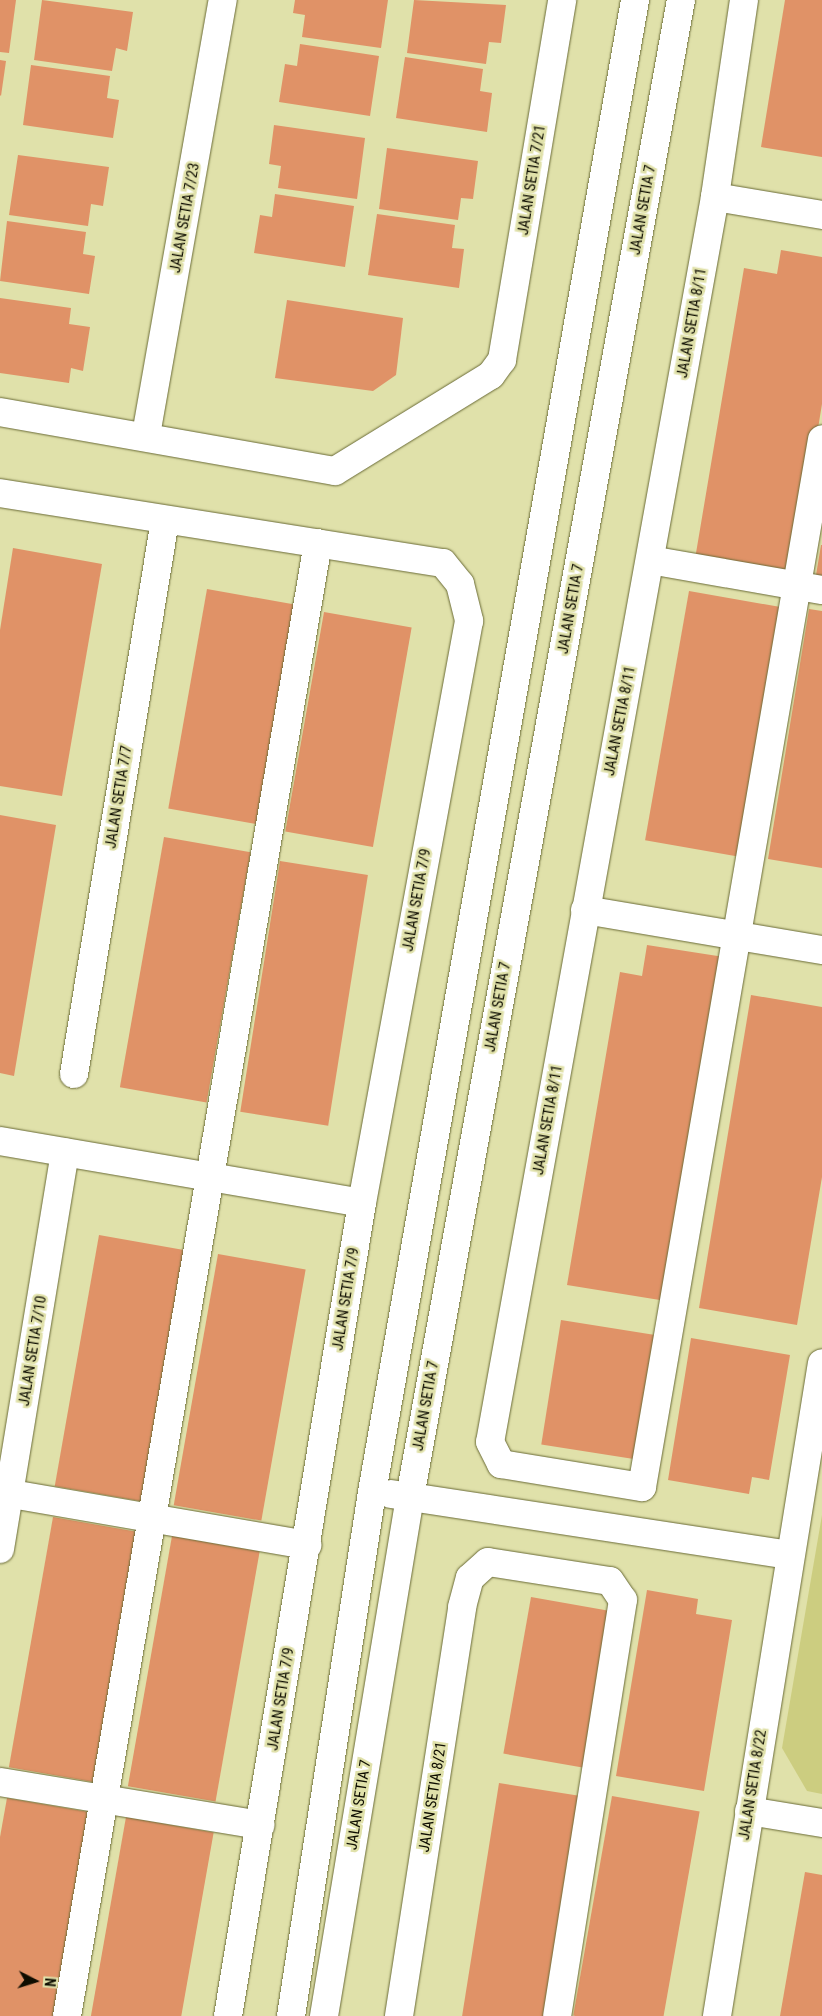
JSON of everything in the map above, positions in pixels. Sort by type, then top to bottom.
[{"type":"street","name":"JALAN SETIA 7/23","points":[[146,435],[223,0]]},
{"type":"street","name":"JALAN SETIA 7/21","points":[[146,435],[335,471],[491,375],[502,360],[562,0]]},
{"type":"street","points":[[291,2016],[372,1492],[635,0]]},
{"type":"street","name":"JALAN SETIA 7","points":[[324,2016],[410,1497],[681,0]]},
{"type":"street","name":"JALAN SETIA 8/11","points":[[737,933],[642,1487],[501,1464],[490,1442],[715,197],[744,0]]},
{"type":"street","points":[[715,197],[822,215]]},
{"type":"street","points":[[0,412],[146,435]]},
{"type":"street","points":[[737,933],[810,587],[822,439]]},
{"type":"street","points":[[0,493],[318,543],[208,1176],[67,2016]]},
{"type":"street","name":"JALAN SETIA 7/7","points":[[74,1074],[165,520]]},
{"type":"street","name":"JALAN SETIA 7/9","points":[[228,2016],[362,1203],[468,621],[460,584],[442,563],[318,543]]},
{"type":"street","points":[[650,560],[810,587]]},
{"type":"street","points":[[585,910],[737,933],[822,950]]},
{"type":"street","points":[[0,1141],[362,1203]]},
{"type":"street","name":"JALAN SETIA 7/10","points":[[0,1549],[5,1493],[65,1152]]},
{"type":"street","name":"JALAN SETIA 8/22","points":[[717,2016],[790,1555],[822,1367]]},
{"type":"street","points":[[372,1492],[790,1555]]},
{"type":"street","points":[[5,1493],[307,1545]]},
{"type":"street","name":"JALAN SETIA 8/21","points":[[399,2016],[462,1606],[470,1578],[488,1562],[596,1577],[610,1581],[622,1600],[557,2016]]},
{"type":"street","points":[[0,1782],[260,1825]]},
{"type":"street","points":[[749,1811],[822,1823]]},
{"type":"green space","points":[[822,1515],[822,1794],[807,1791],[782,1748]]},
{"type":"building","points":[[0,0],[16,0],[9,53],[0,52]]},
{"type":"building","points":[[42,0],[133,12],[127,51],[116,48],[112,71],[34,60]]},
{"type":"building","points":[[295,0],[388,0],[381,48],[302,37],[305,15],[293,13]]},
{"type":"building","points":[[414,0],[506,5],[501,43],[489,42],[486,64],[407,53]]},
{"type":"building","points":[[785,0],[822,0],[822,157],[761,147]]},
{"type":"building","points":[[300,44],[379,56],[370,116],[279,102],[285,64],[297,66]]},
{"type":"building","points":[[405,57],[483,69],[480,91],[492,93],[487,132],[396,118]]},
{"type":"building","points":[[0,60],[6,61],[1,96],[0,95]]},
{"type":"building","points":[[31,65],[110,76],[107,98],[119,100],[113,138],[23,125]]},
{"type":"building","points":[[274,125],[365,138],[357,199],[278,188],[281,166],[269,164]]},
{"type":"building","points":[[387,148],[478,161],[473,199],[461,198],[458,220],[379,209]]},
{"type":"building","points":[[18,155],[109,167],[103,206],[91,204],[88,226],[9,215]]},
{"type":"building","points":[[275,194],[354,206],[345,267],[254,253],[260,215],[272,217]]},
{"type":"building","points":[[377,214],[455,225],[452,248],[464,249],[459,288],[368,275]]},
{"type":"building","points":[[7,221],[86,232],[83,254],[95,256],[89,294],[0,281]]},
{"type":"building","points":[[781,250],[822,257],[822,404],[794,575],[695,559],[744,268],[777,274]]},
{"type":"building","points":[[0,298],[71,308],[69,324],[90,327],[83,371],[71,368],[69,383],[0,373]]},
{"type":"building","points":[[287,300],[403,318],[396,375],[373,391],[275,378]]},
{"type":"building","points":[[822,545],[822,582],[815,581]]},
{"type":"building","points":[[13,548],[102,564],[62,796],[0,786],[0,630]]},
{"type":"building","points":[[207,589],[295,604],[256,824],[168,809]]},
{"type":"building","points":[[689,591],[787,608],[744,858],[645,840]]},
{"type":"building","points":[[809,609],[822,611],[822,868],[768,859]]},
{"type":"building","points":[[324,612],[412,627],[373,847],[285,832]]},
{"type":"building","points":[[0,815],[56,825],[14,1076],[0,1073]]},
{"type":"building","points":[[164,837],[251,852],[207,1102],[120,1087]]},
{"type":"building","points":[[280,861],[368,875],[328,1126],[240,1112]]},
{"type":"building","points":[[647,945],[724,957],[666,1301],[567,1285],[620,972],[642,976]]},
{"type":"building","points":[[751,995],[822,1007],[822,1177],[797,1325],[699,1308]]},
{"type":"building","points":[[99,1235],[187,1250],[142,1502],[55,1486]]},
{"type":"building","points":[[218,1254],[306,1269],[261,1521],[174,1505]]},
{"type":"building","points":[[561,1320],[660,1336],[640,1460],[541,1444]]},
{"type":"building","points":[[691,1338],[790,1355],[769,1480],[752,1477],[749,1494],[668,1480]]},
{"type":"building","points":[[53,1517],[140,1532],[96,1782],[9,1767]]},
{"type":"building","points":[[172,1536],[260,1551],[216,1802],[128,1786]]},
{"type":"building","points":[[647,1590],[698,1599],[696,1614],[732,1620],[704,1791],[616,1776]]},
{"type":"building","points":[[531,1597],[619,1612],[591,1769],[503,1754]]},
{"type":"building","points":[[499,1783],[587,1797],[552,2016],[462,2016]]},
{"type":"building","points":[[612,1796],[700,1811],[664,2016],[573,2016]]},
{"type":"building","points":[[7,1798],[95,1813],[61,2016],[0,2016],[0,1837]]},
{"type":"building","points":[[126,1817],[214,1832],[181,2016],[91,2016]]},
{"type":"building","points":[[805,1872],[822,1875],[822,2016],[780,2016]]}]
